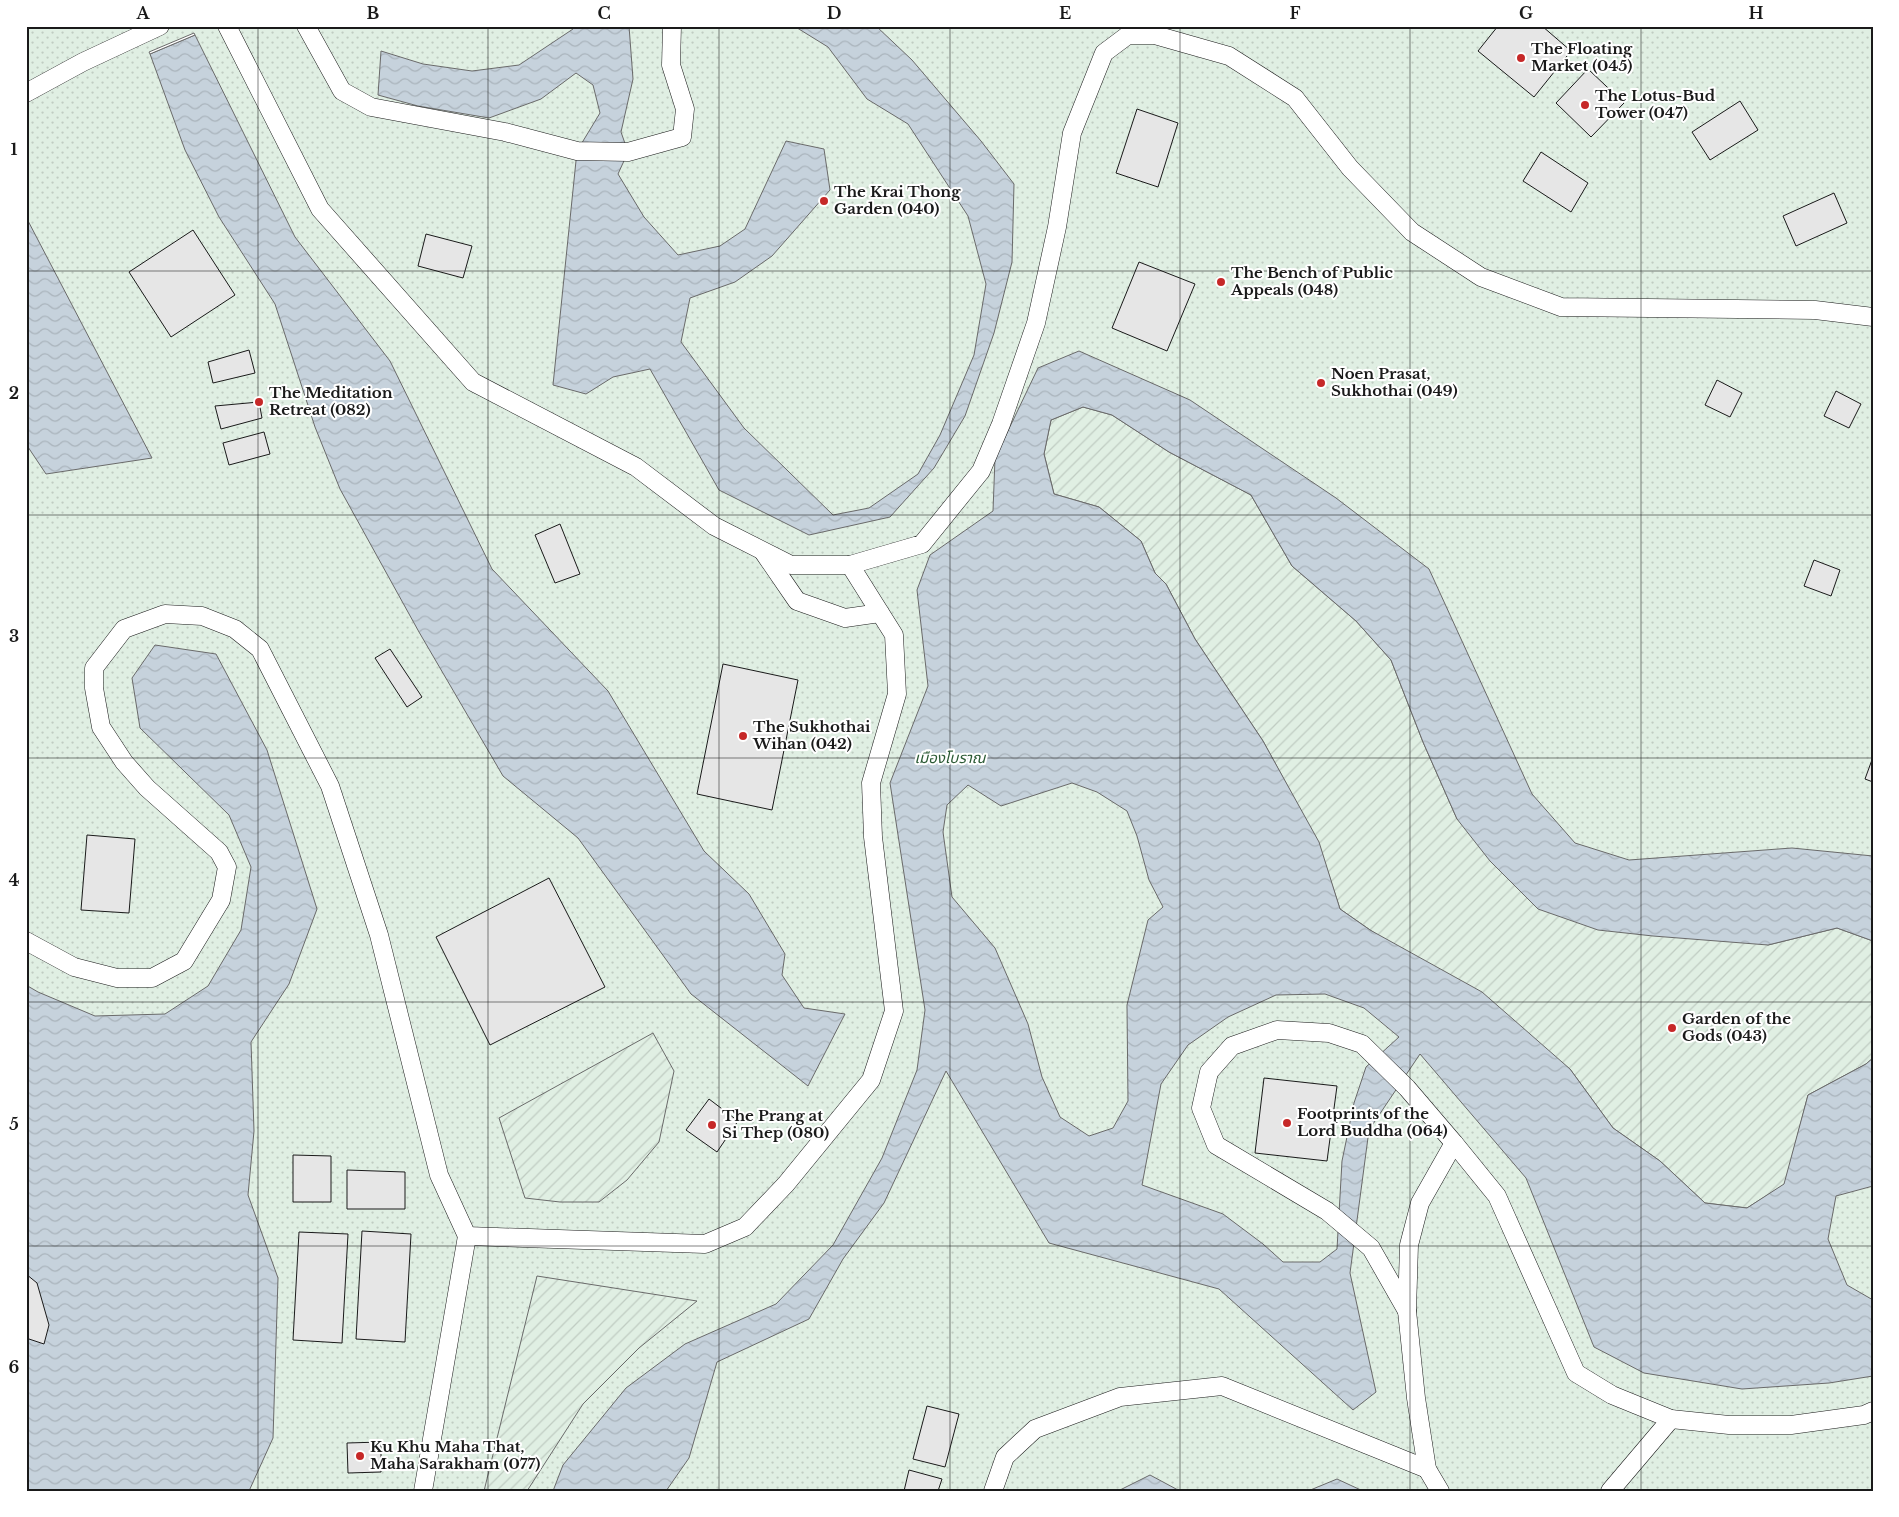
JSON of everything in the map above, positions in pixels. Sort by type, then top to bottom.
[{"type":"lane","points":[[26,93],[83,62],[160,26]]},
{"type":"lane","points":[[227,26],[320,208],[473,382],[636,467],[714,526],[791,565],[850,565],[922,544],[981,471],[1001,424],[1036,323],[1058,227],[1072,133],[1104,53],[1128,35],[1155,35],[1229,56],[1296,98],[1350,168],[1412,232],[1480,277],[1562,307],[1815,310],[1873,317]]},
{"type":"lane","points":[[306,26],[342,92],[371,107],[506,132],[577,151],[628,152],[682,137],[685,109],[671,65],[672,26]]},
{"type":"lane","points":[[763,550],[797,601],[845,618],[880,613]]},
{"type":"lane","points":[[467,1236],[706,1244],[745,1227],[786,1184],[871,1080],[894,1011],[873,837],[871,783],[897,694],[894,635],[850,565]]},
{"type":"lane","points":[[26,941],[74,967],[117,978],[152,978],[184,961],[221,900],[227,868],[220,852],[147,788],[124,762],[101,727],[94,688],[94,668],[124,628],[165,614],[202,616],[235,628],[260,649],[330,786],[379,935],[439,1175],[467,1236],[424,1491]]},
{"type":"lane","points":[[1407,1311],[1371,1248],[1327,1211],[1216,1145],[1201,1108],[1209,1072],[1232,1046],[1277,1030],[1329,1033],[1362,1044],[1407,1088],[1497,1196],[1576,1373],[1612,1395],[1670,1418],[1729,1425],[1791,1425],[1864,1416],[1873,1411]]},
{"type":"lane","points":[[1440,1491],[1427,1469],[1416,1398],[1407,1311],[1409,1245],[1420,1203],[1454,1143]]},
{"type":"lane","points":[[993,1491],[1004,1457],[1035,1429],[1120,1397],[1222,1386],[1427,1469]]},
{"type":"lane","points":[[1610,1491],[1670,1418]]},
{"type":"green space","name":"เมืองโบราณ","points":[[26,26],[1873,26],[1873,1491],[26,1491]]},
{"type":"green space","points":[[1083,407],[1112,415],[1169,452],[1251,495],[1292,566],[1356,621],[1391,660],[1423,742],[1457,819],[1768,945],[1837,928],[1873,941],[1873,1058],[1866,1064],[1808,1095],[1785,1184],[1747,1208],[1705,1203],[1660,1161],[1613,1128],[1570,1069],[1340,909],[1318,842],[1263,741],[1195,639],[1166,584],[1155,573],[1141,541],[1099,507],[1054,494],[1044,454],[1051,420]]},
{"type":"green space","points":[[653,1033],[674,1071],[659,1142],[627,1180],[599,1202],[560,1202],[525,1198],[499,1118]]},
{"type":"green space","points":[[537,1276],[697,1301],[639,1348],[583,1404],[527,1491],[484,1491]]},
{"type":"water","points":[[575,26],[629,26],[633,79],[621,132],[628,152],[618,174],[644,217],[678,255],[720,246],[745,229],[786,141],[824,149],[830,190],[772,256],[735,282],[690,298],[681,342],[744,428],[833,515],[869,508],[918,474],[940,435],[974,355],[986,284],[968,216],[908,124],[867,99],[828,47],[794,26],[876,26],[912,60],[981,141],[1014,184],[1012,262],[994,333],[965,416],[934,468],[890,517],[809,535],[719,490],[650,369],[613,377],[586,394],[553,385],[577,151],[600,113],[593,85],[576,73],[541,99],[489,118],[418,106],[378,95],[381,51],[423,64],[472,71],[519,65]]},
{"type":"water","points":[[195,35],[295,237],[390,361],[492,569],[608,691],[704,851],[749,894],[785,954],[782,975],[804,1008],[845,1014],[808,1086],[691,994],[578,838],[503,776],[419,632],[340,489],[315,427],[275,304],[219,217],[185,150],[150,54]]},
{"type":"water","points":[[26,217],[152,458],[46,474],[26,444]]},
{"type":"water","points":[[1079,351],[1190,400],[1336,498],[1429,569],[1532,794],[1575,843],[1629,860],[1792,848],[1873,856],[1873,941],[1837,928],[1768,945],[1653,936],[1598,930],[1538,909],[1490,861],[1457,819],[1423,742],[1391,660],[1356,621],[1292,566],[1251,495],[1169,452],[1112,415],[1083,407],[1051,420],[1044,454],[1054,494],[1099,507],[1141,541],[1155,573],[1166,584],[1195,639],[1263,741],[1319,842],[1340,909],[1370,930],[1482,992],[1570,1069],[1613,1128],[1660,1161],[1705,1203],[1747,1208],[1784,1184],[1808,1095],[1866,1064],[1873,1058],[1873,1186],[1836,1196],[1828,1239],[1847,1285],[1873,1300],[1873,1376],[1829,1383],[1742,1389],[1644,1373],[1594,1347],[1526,1178],[1420,1054],[1369,1130],[1350,1273],[1376,1392],[1353,1410],[1219,1289],[1049,1243],[946,1071],[884,1203],[843,1259],[809,1319],[717,1362],[689,1458],[666,1491],[553,1491],[563,1465],[626,1388],[685,1344],[776,1304],[833,1245],[882,1158],[917,1070],[925,1010],[890,783],[928,686],[917,590],[930,555],[993,511],[995,458],[1038,368]],"holes":[[[1072,783],[1097,792],[1127,811],[1137,836],[1149,880],[1163,907],[1148,920],[1127,1005],[1128,1101],[1113,1128],[1089,1136],[1060,1117],[1042,1077],[1028,1024],[995,948],[952,897],[943,832],[947,805],[968,785],[1001,806]],[[1325,994],[1364,1008],[1399,1037],[1366,1067],[1354,1103],[1342,1161],[1337,1249],[1320,1262],[1283,1262],[1263,1244],[1223,1214],[1142,1185],[1161,1084],[1188,1045],[1228,1017],[1276,995]]]},
{"type":"water","points":[[155,645],[216,654],[267,750],[317,909],[289,984],[251,1042],[254,1131],[248,1195],[278,1278],[273,1438],[249,1491],[26,1491],[26,985],[95,1016],[165,1014],[208,986],[241,930],[251,867],[229,815],[140,728],[132,678]]},
{"type":"water","points":[[1150,1475],[1178,1490],[1184,1491],[1118,1491]]},
{"type":"water","points":[[1337,1479],[1363,1491],[1308,1491]]},
{"type":"pier","points":[[194,33],[195,35],[150,54],[149,52]]},
{"type":"building","points":[[1498,26],[1542,26],[1571,51],[1534,97],[1478,51]]},
{"type":"building","points":[[1588,69],[1624,103],[1591,137],[1556,103]]},
{"type":"building","points":[[1740,101],[1758,130],[1710,160],[1692,132]]},
{"type":"building","points":[[1137,109],[1178,123],[1158,187],[1116,173]]},
{"type":"building","points":[[1541,152],[1588,183],[1571,212],[1523,181]]},
{"type":"building","points":[[1834,193],[1847,223],[1796,246],[1783,216]]},
{"type":"building","points":[[193,230],[235,295],[171,337],[129,272]]},
{"type":"building","points":[[426,234],[472,246],[463,278],[418,266]]},
{"type":"building","points":[[1139,262],[1195,284],[1167,351],[1112,328]]},
{"type":"building","points":[[249,350],[255,373],[213,383],[208,362]]},
{"type":"building","points":[[1717,380],[1742,393],[1730,417],[1705,405]]},
{"type":"building","points":[[1836,391],[1861,404],[1849,428],[1824,416]]},
{"type":"building","points":[[259,402],[262,418],[221,429],[215,406]]},
{"type":"building","points":[[264,432],[270,454],[229,465],[223,443]]},
{"type":"building","points":[[560,524],[580,574],[555,583],[535,535]]},
{"type":"building","points":[[1814,560],[1840,570],[1831,596],[1804,586]]},
{"type":"building","points":[[390,649],[422,697],[407,707],[375,658]]},
{"type":"building","points":[[723,664],[798,680],[772,810],[697,794]]},
{"type":"building","points":[[1873,757],[1873,782],[1865,779]]},
{"type":"building","points":[[87,835],[135,839],[129,913],[81,910]]},
{"type":"building","points":[[549,878],[605,987],[490,1045],[436,937]]},
{"type":"building","points":[[1264,1078],[1337,1086],[1327,1161],[1255,1153]]},
{"type":"building","points":[[709,1099],[738,1121],[717,1152],[686,1130]]},
{"type":"building","points":[[293,1155],[331,1156],[331,1202],[293,1202]]},
{"type":"building","points":[[347,1170],[405,1172],[405,1209],[347,1209]]},
{"type":"building","points":[[362,1231],[411,1234],[405,1342],[356,1339]]},
{"type":"building","points":[[299,1232],[348,1234],[342,1343],[293,1340]]},
{"type":"building","points":[[26,1274],[37,1283],[49,1325],[44,1344],[26,1338]]},
{"type":"building","points":[[927,1406],[959,1414],[945,1467],[913,1459]]},
{"type":"building","points":[[381,1442],[381,1472],[348,1473],[347,1443]]},
{"type":"building","points":[[909,1470],[942,1479],[938,1491],[904,1491]]},
{"type":"place","name":"The Floating Market (045)","points":[[1521,58]]},
{"type":"place","name":"The Lotus-Bud Tower (047)","points":[[1585,105]]},
{"type":"place","name":"The Krai Thong Garden (040)","points":[[824,201]]},
{"type":"place","name":"The Bench of Public Appeals (048)","points":[[1221,282]]},
{"type":"place","name":"Noen Prasat, Sukhothai (049)","points":[[1321,383]]},
{"type":"place","name":"The Meditation Retreat (082)","points":[[259,402]]},
{"type":"place","name":"The Sukhothai Wihan (042)","points":[[743,736]]},
{"type":"place","name":"Garden of the Gods (043)","points":[[1672,1028]]},
{"type":"place","name":"Footprints of the Lord Buddha (064)","points":[[1287,1123]]},
{"type":"place","name":"The Prang at Si Thep (080)","points":[[712,1125]]},
{"type":"place","name":"Ku Khu Maha That, Maha Sarakham (077)","points":[[360,1456]]}]
